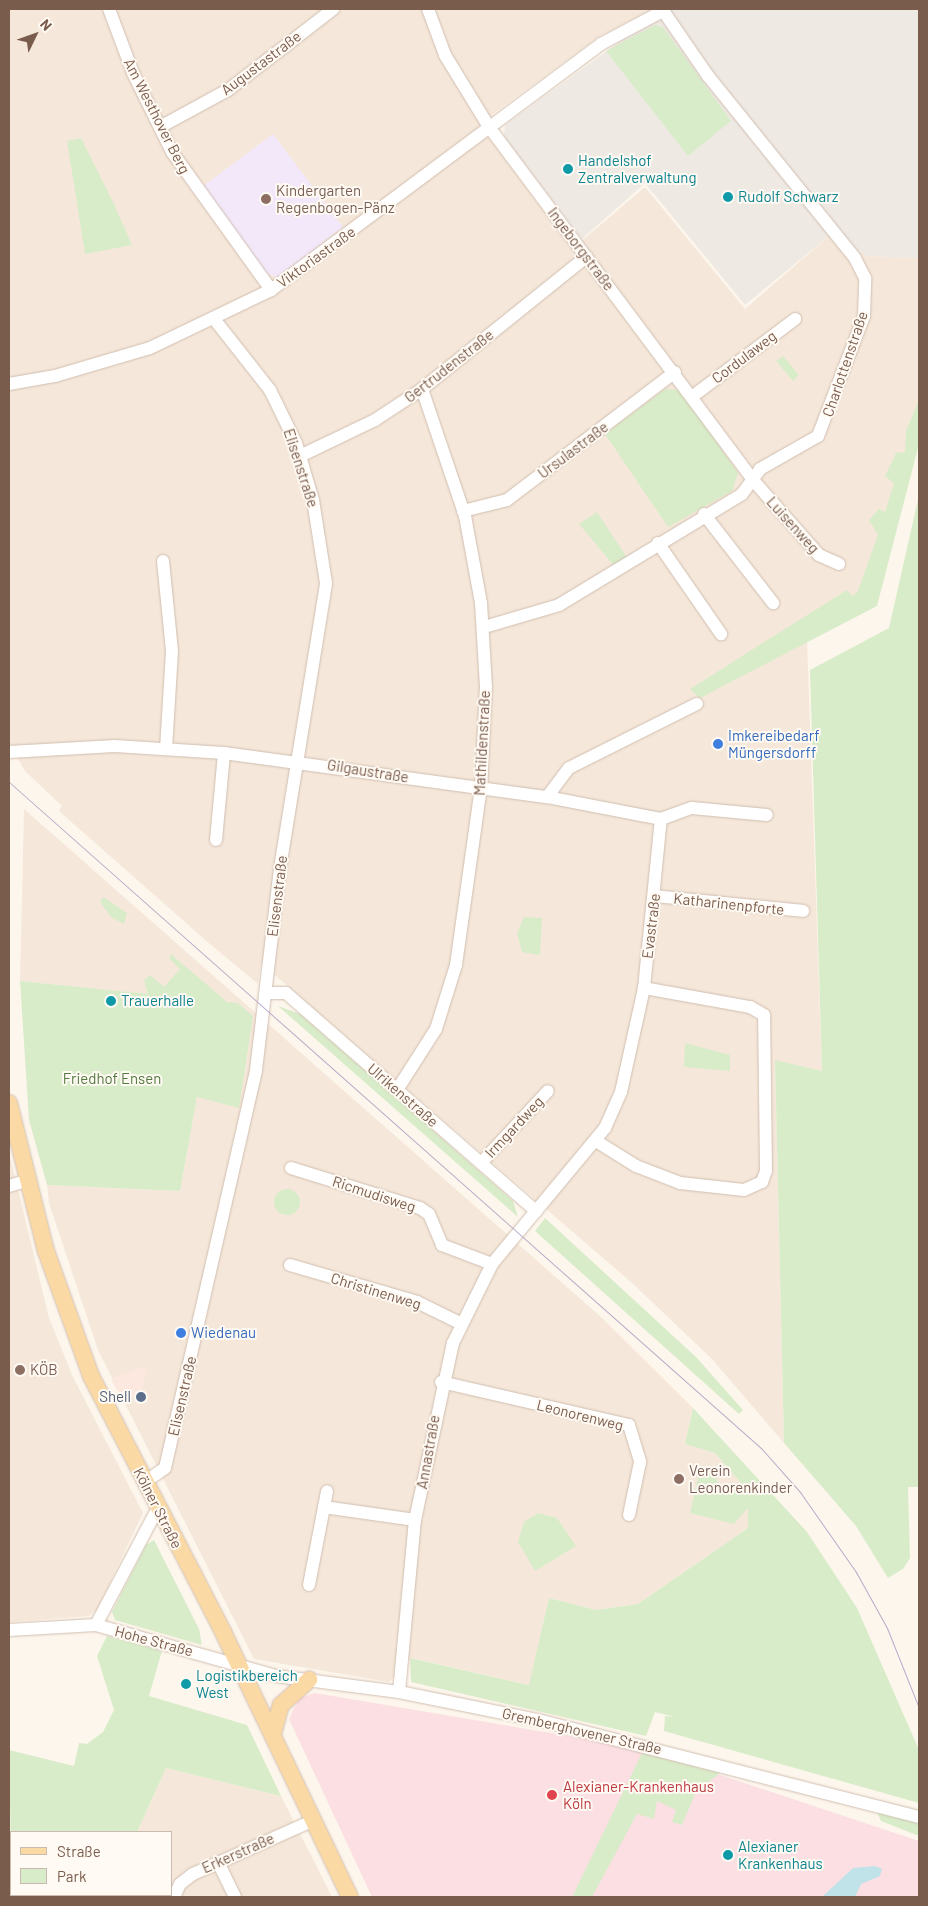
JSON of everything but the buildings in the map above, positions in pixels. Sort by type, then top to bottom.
[{"type":"main road","name":"Kölner Straße","points":[[9,1103],[25,1181],[91,1376],[273,1734],[312,1821],[350,1897]]},
{"type":"main road","points":[[273,1734],[281,1705],[309,1680]]},
{"type":"street","name":"Am Westhover Berg","points":[[109,9],[160,127],[196,191],[271,290]]},
{"type":"street","name":"Augustastraße","points":[[160,127],[228,90],[333,9]]},
{"type":"street","name":"Ingeborgstraße","points":[[428,9],[445,55],[489,127],[693,396],[752,479]]},
{"type":"street","name":"Viktoriastraße","points":[[9,384],[109,362],[216,320],[271,290],[601,44],[663,10]]},
{"type":"street","name":"Charlottenstraße","points":[[484,627],[559,605],[704,514],[742,494],[760,469],[818,436],[864,316],[865,278],[855,258],[708,76],[663,10]]},
{"type":"street","name":"Gertrudenstraße","points":[[300,456],[375,420],[422,389],[586,257]]},
{"type":"street","name":"Cordulaweg","points":[[693,396],[794,319]]},
{"type":"street","name":"Elisenstraße","points":[[145,1482],[165,1468],[256,1070],[295,760],[326,583],[313,500],[300,456],[270,390],[216,320]]},
{"type":"street","name":"Ursulastraße","points":[[463,511],[507,500],[675,372]]},
{"type":"street","name":"Mathildenstraße","points":[[397,1090],[428,1043],[448,997],[481,788],[486,687],[484,627],[463,511],[422,389]]},
{"type":"street","name":"Luisenweg","points":[[752,479],[819,555],[839,564]]},
{"type":"street","points":[[704,514],[773,604]]},
{"type":"street","points":[[658,542],[721,634]]},
{"type":"street","points":[[163,561],[172,651],[166,749]]},
{"type":"street","points":[[697,704],[569,768],[547,797],[661,819],[692,808],[767,815]]},
{"type":"street","name":"Gilgaustraße","points":[[9,752],[115,746],[224,753],[295,760],[547,797]]},
{"type":"street","points":[[216,840],[224,753]]},
{"type":"street","name":"Evastraße","points":[[518,1232],[596,1141],[621,1092],[644,988],[661,819]]},
{"type":"street","name":"Katharinenpforte","points":[[654,896],[803,911]]},
{"type":"street","points":[[596,1141],[636,1166],[680,1183],[731,1190],[756,1187],[766,1162],[762,1061],[764,1015],[750,1006],[644,988]]},
{"type":"street","name":"Ulrikenstraße","points":[[266,993],[286,993],[536,1211]]},
{"type":"street","name":"Irmgardweg","points":[[481,1163],[548,1091]]},
{"type":"street","name":"Ricmudisweg","points":[[291,1168],[420,1208],[429,1214],[442,1245],[492,1264]]},
{"type":"street","points":[[9,1186],[25,1181]]},
{"type":"street","name":"Annastraße","points":[[399,1692],[416,1520],[441,1382],[460,1323],[492,1264],[518,1232]]},
{"type":"street","name":"Christinenweg","points":[[290,1265],[417,1302],[460,1323]]},
{"type":"street","name":"Leonorenweg","points":[[441,1382],[629,1425],[640,1462],[629,1515]]},
{"type":"street","points":[[309,1585],[327,1490]]},
{"type":"street","name":"Hohe Straße","points":[[96,1625],[158,1508]]},
{"type":"street","points":[[324,1508],[416,1520]]},
{"type":"street","name":"Hohe Straße","points":[[9,1630],[96,1625],[240,1668]]},
{"type":"street","name":"Gremberghovener Straße","points":[[240,1668],[309,1680],[399,1692],[650,1745],[919,1817]]},
{"type":"street","name":"Erkerstraße","points":[[174,1897],[187,1877],[312,1821]]},
{"type":"street","points":[[218,1862],[235,1897]]},
{"type":"shaded area","points":[[9,9],[652,9],[600,36],[479,124],[572,249],[645,187],[745,309],[830,235],[868,256],[919,258],[919,406],[872,605],[807,639],[822,1071],[775,1061],[784,1443],[712,1359],[632,1283],[261,963],[258,984],[211,945],[59,811],[62,806],[25,771],[9,744]]},
{"type":"shaded area","points":[[665,9],[919,9],[919,258],[868,256],[830,235],[745,305],[645,183],[582,239],[504,137],[505,125]]},
{"type":"shaded area","name":"Kindergarten Regenbogen-Pänz","points":[[273,134],[343,227],[278,277],[266,274],[202,187]]},
{"type":"shaded area","points":[[24,809],[601,1317],[693,1408],[685,1444],[715,1453],[748,1491],[748,1528],[638,1604],[596,1610],[549,1598],[530,1685],[411,1658],[389,1682],[254,1659],[98,1350],[49,1203],[47,1185],[180,1191],[197,1096],[239,1107],[163,996],[20,981]]},
{"type":"shaded area","points":[[9,1152],[49,1318],[73,1377],[143,1513],[97,1610],[89,1616],[9,1622]]},
{"type":"shaded area","points":[[147,1366],[142,1392],[122,1400],[111,1379]]},
{"type":"shaded area","name":"Alexianer-Krankenhaus Köln","points":[[315,1693],[639,1748],[919,1841],[919,1897],[372,1897],[289,1719],[299,1698]]},
{"type":"shaded area","points":[[166,1768],[281,1796],[332,1897],[38,1897],[172,1896],[172,1831],[137,1831]]},
{"type":"green space","points":[[655,25],[663,27],[731,121],[688,156],[606,51]]},
{"type":"green space","points":[[81,138],[132,245],[85,254],[67,141]]},
{"type":"green space","points":[[783,356],[799,375],[793,381],[776,361]]},
{"type":"green space","points":[[665,389],[680,390],[738,473],[732,491],[668,527],[605,434]]},
{"type":"green space","points":[[919,400],[919,444],[877,606],[700,698],[690,689],[847,590],[852,596],[857,593],[878,535],[869,520],[879,509],[885,512],[894,483],[885,476],[896,453],[905,452],[906,431]]},
{"type":"green space","points":[[919,495],[919,1487],[908,1487],[910,1558],[903,1569],[888,1578],[856,1526],[784,1443],[775,1060],[822,1071],[810,670],[889,628]]},
{"type":"green space","points":[[597,512],[628,559],[615,567],[579,524]]},
{"type":"green space","points":[[103,897],[127,913],[124,924],[111,917],[100,902]]},
{"type":"green space","points":[[524,917],[542,918],[540,955],[522,952],[517,933]]},
{"type":"green space","name":"Friedhof Ensen","points":[[171,954],[227,1002],[238,1003],[253,1016],[239,1108],[197,1097],[180,1191],[47,1185],[29,1120],[20,981],[148,994],[144,980],[150,975],[164,987],[180,969],[169,958]]},
{"type":"green space","points":[[278,1006],[300,1014],[513,1201],[518,1217]]},
{"type":"green space","points":[[685,1043],[730,1055],[730,1071],[684,1067]]},
{"type":"green space","points":[[287,1189],[296,1193],[300,1202],[296,1211],[287,1215],[278,1211],[274,1202],[278,1193]]},
{"type":"green space","points":[[545,1218],[696,1357],[743,1410],[739,1414],[535,1231]]},
{"type":"green space","points":[[693,1408],[807,1532],[857,1608],[919,1750],[919,1803],[664,1731],[665,1716],[675,1717],[655,1712],[646,1736],[411,1682],[410,1658],[529,1685],[549,1598],[596,1610],[638,1604],[748,1528],[748,1508],[734,1524],[690,1513],[701,1465],[715,1475],[720,1487],[747,1495],[748,1491],[715,1453],[685,1444]]},
{"type":"green space","points":[[538,1513],[557,1518],[576,1546],[535,1571],[518,1542],[524,1522]]},
{"type":"green space","points":[[154,1540],[199,1629],[202,1645],[115,1620],[112,1612],[146,1545]]},
{"type":"green space","points":[[107,1636],[162,1651],[149,1696],[247,1725],[281,1796],[166,1768],[137,1831],[11,1831],[9,1750],[74,1766],[79,1743],[87,1744],[103,1732],[114,1710],[97,1656]]},
{"type":"green space","points":[[642,1753],[720,1773],[696,1792],[682,1825],[672,1822],[676,1810],[657,1801],[654,1819],[637,1814],[592,1897],[572,1897]]},
{"type":"green space","points":[[877,1812],[919,1822],[919,1836],[881,1821]]},
{"type":"water","points":[[875,1866],[882,1869],[880,1876],[861,1884],[855,1897],[822,1897],[853,1868]]},
{"type":"tram line","points":[[9,782],[761,1448],[800,1492],[856,1572],[887,1628],[919,1708]]},
{"type":"place","name":"Handelshof Zentralverwaltung","points":[[568,169]]},
{"type":"place","name":"Rudolf Schwarz","points":[[728,197]]},
{"type":"place","name":"Kindergarten Regenbogen-Pänz","points":[[266,199]]},
{"type":"place","name":"Imkereibedarf Müngersdorff","points":[[718,744]]},
{"type":"place","name":"Trauerhalle","points":[[111,1001]]},
{"type":"place","name":"Wiedenau","points":[[181,1333]]},
{"type":"place","name":"KÖB","points":[[20,1370]]},
{"type":"place","name":"Shell","points":[[141,1397]]},
{"type":"place","name":"Verein Leonorenkinder","points":[[679,1479]]},
{"type":"place","name":"Logistikbereich West","points":[[186,1684]]},
{"type":"place","name":"Alexianer-Krankenhaus Köln","points":[[552,1795]]},
{"type":"place","name":"Alexianer Krankenhaus","points":[[728,1855]]}]
